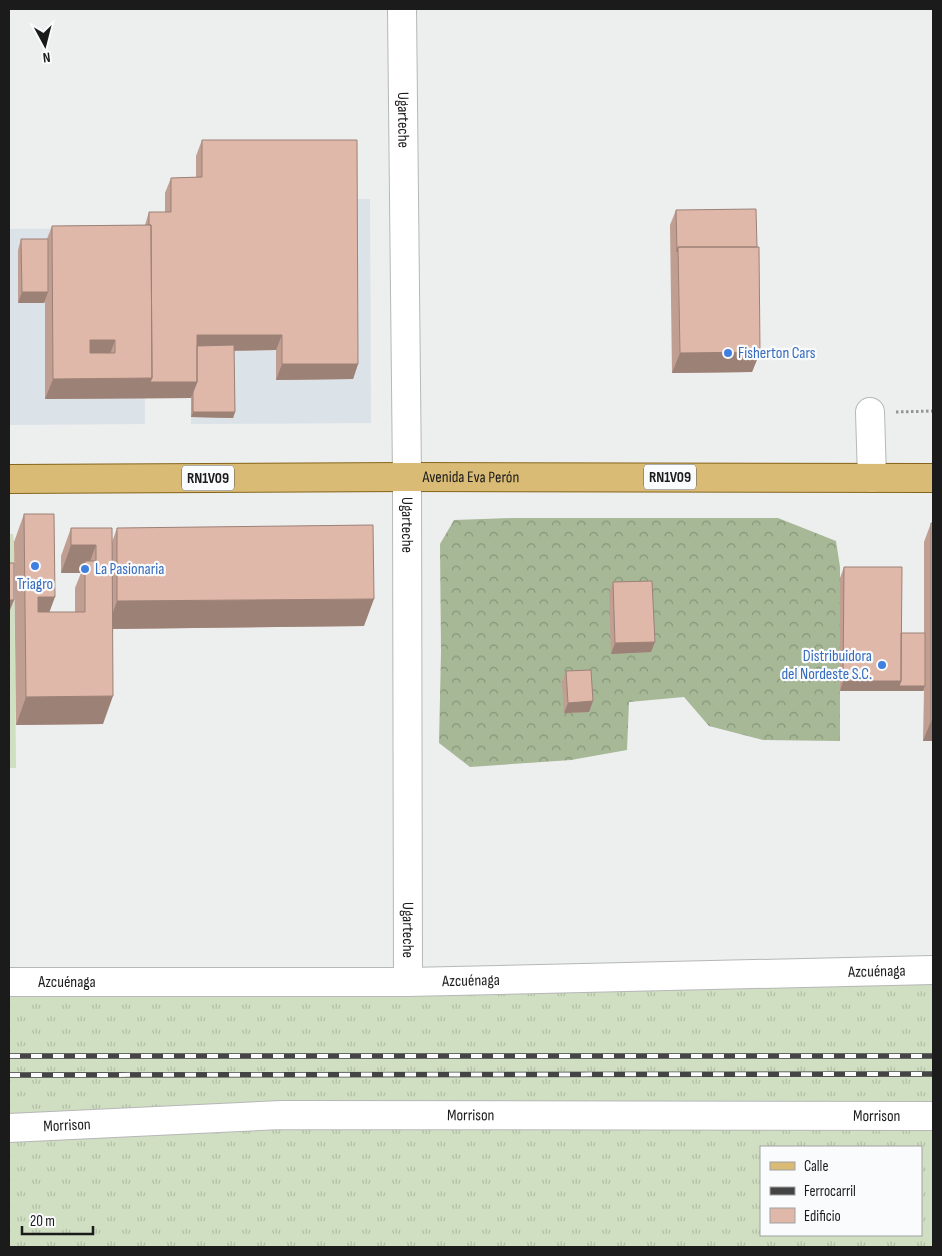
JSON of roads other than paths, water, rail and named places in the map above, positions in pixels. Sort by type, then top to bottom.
[{"type":"main road","name":"Avenida Eva Perón","points":[[9,479],[407,477],[933,478]]},
{"type":"street","name":"Ugarteche","points":[[402,9],[407,477],[408,982]]},
{"type":"street","points":[[870,412],[872,478]]},
{"type":"street","name":"Azcuénaga","points":[[9,982],[408,982],[933,970]]},
{"type":"street","name":"Morrison","points":[[9,1128],[282,1115],[933,1116]]},
{"type":"railway","points":[[9,1056],[933,1056]]},
{"type":"railway","points":[[9,1075],[933,1074]]},
{"type":"place","name":"Fisherton Cars","points":[[728,353]]},
{"type":"place","name":"Triagro","points":[[35,566]]},
{"type":"place","name":"La Pasionaria","points":[[85,569]]},
{"type":"place","name":"Distribuidora del Nordeste S.C.","points":[[882,665]]}]
